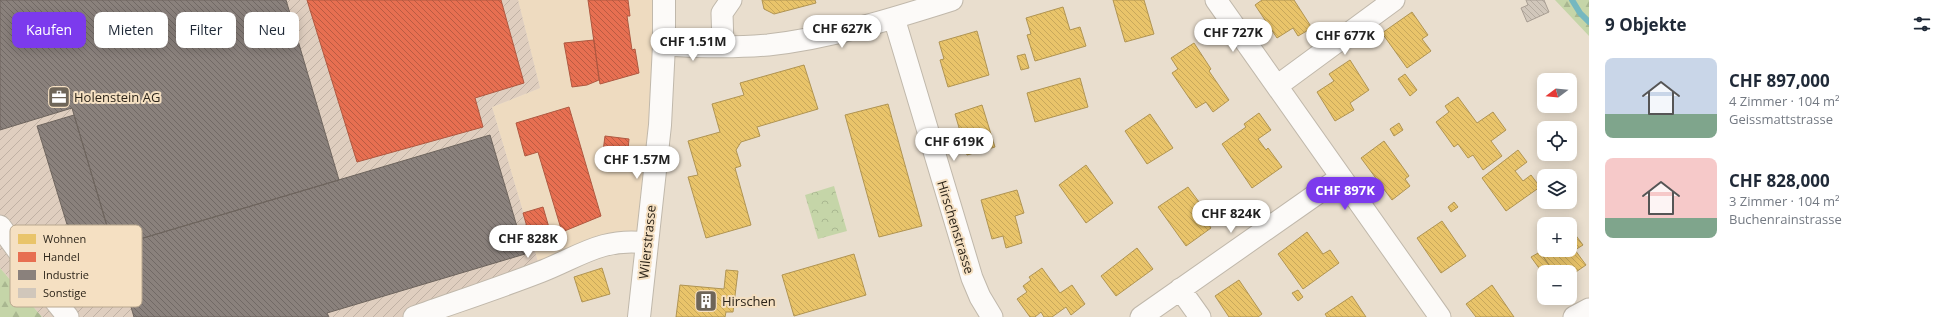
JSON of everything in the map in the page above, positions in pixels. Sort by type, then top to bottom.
[{"type":"main road","name":"Wilerstrasse","points":[[639,317],[660,125],[664,45],[664,0]]},
{"type":"street","points":[[723,46],[722,13],[731,0]]},
{"type":"street","points":[[664,45],[767,45],[817,38],[894,18],[952,0]]},
{"type":"street","points":[[1216,0],[1440,317]]},
{"type":"street","points":[[1277,86],[1394,0]]},
{"type":"street","name":"Hirschenstrasse","points":[[894,18],[972,278],[980,297],[992,317]]},
{"type":"street","points":[[1141,317],[1341,177]]},
{"type":"street","points":[[0,226],[10,240]]},
{"type":"street","points":[[414,317],[541,272],[595,247],[621,242],[647,243]]},
{"type":"street","points":[[1180,289],[1200,317]]},
{"type":"street","points":[[60,307],[68,317]]},
{"type":"street","points":[[1574,317],[1589,309]]},
{"type":"shaded area","points":[[0,0],[518,0],[540,88],[492,107],[541,272],[414,317],[42,317],[33,307],[142,307],[142,225],[10,225],[10,280],[0,268]]},
{"type":"shaded area","points":[[518,0],[664,0],[647,243],[541,272],[492,107],[540,88]]},
{"type":"green space","points":[[1555,0],[1589,0],[1589,36]]},
{"type":"green space","points":[[834,186],[847,231],[818,239],[805,195]]},
{"type":"green space","points":[[0,268],[10,280],[10,307],[33,307],[42,317],[0,317]]},
{"type":"building: Wohnen","points":[[762,0],[815,0],[816,3],[774,14],[764,9]]},
{"type":"building: Wohnen","points":[[1113,0],[1144,0],[1154,34],[1125,42]]},
{"type":"building: Wohnen","points":[[1262,0],[1294,0],[1312,28],[1298,36],[1293,28],[1277,38],[1255,5]]},
{"type":"building: Wohnen","points":[[1063,7],[1070,30],[1080,27],[1086,46],[1035,61],[1027,35],[1031,34],[1026,18]]},
{"type":"building: Wohnen","points":[[1412,12],[1428,35],[1422,39],[1431,51],[1407,68],[1382,33]]},
{"type":"building: Wohnen","points":[[977,31],[989,75],[948,87],[940,60],[944,59],[939,42]]},
{"type":"building: Wohnen","points":[[1194,43],[1211,69],[1209,71],[1229,100],[1213,112],[1206,102],[1196,108],[1172,73],[1178,69],[1171,58]]},
{"type":"building: Wohnen","points":[[1025,54],[1029,68],[1021,70],[1017,56]]},
{"type":"building: Wohnen","points":[[1350,60],[1369,90],[1350,103],[1354,110],[1335,121],[1317,92],[1334,81],[1329,74]]},
{"type":"building: Wohnen","points":[[804,65],[818,109],[757,127],[760,136],[741,142],[736,150],[741,166],[735,168],[751,225],[706,238],[688,177],[698,175],[688,141],[720,132],[712,104],[744,95],[740,83]]},
{"type":"building: Wohnen","points":[[1405,74],[1417,90],[1410,96],[1398,79]]},
{"type":"building: Wohnen","points":[[1080,78],[1088,107],[1035,122],[1027,93]]},
{"type":"building: Wohnen","points":[[1458,97],[1477,123],[1493,112],[1506,130],[1491,141],[1502,156],[1483,170],[1473,155],[1468,158],[1458,144],[1454,147],[1436,122],[1449,112],[1445,106]]},
{"type":"building: Wohnen","points":[[888,104],[922,226],[879,237],[845,115]]},
{"type":"building: Wohnen","points":[[982,105],[995,147],[967,155],[955,114]]},
{"type":"building: Wohnen","points":[[1259,113],[1271,130],[1258,139],[1266,150],[1268,148],[1282,167],[1252,188],[1222,144],[1246,127],[1244,124]]},
{"type":"building: Wohnen","points":[[1150,114],[1173,148],[1147,164],[1125,131]]},
{"type":"building: Wohnen","points":[[1399,123],[1403,130],[1394,136],[1390,129]]},
{"type":"building: Wohnen","points":[[1384,141],[1409,176],[1405,179],[1410,186],[1392,200],[1361,158]]},
{"type":"building: Wohnen","points":[[1518,150],[1527,162],[1515,171],[1523,181],[1531,175],[1537,183],[1537,189],[1506,211],[1482,178]]},
{"type":"building: Wohnen","points":[[1086,165],[1113,203],[1086,223],[1059,185]]},
{"type":"building: Wohnen","points":[[1188,187],[1199,202],[1195,205],[1211,228],[1186,246],[1158,207]]},
{"type":"building: Wohnen","points":[[1017,190],[1024,213],[1015,216],[1022,243],[1006,248],[1003,236],[992,239],[981,200]]},
{"type":"building: Wohnen","points":[[1454,202],[1458,207],[1451,212],[1448,207]]},
{"type":"building: Wohnen","points":[[1442,221],[1466,256],[1441,273],[1417,238]]},
{"type":"building: Wohnen","points":[[1307,232],[1323,254],[1330,250],[1339,263],[1303,289],[1278,254]]},
{"type":"building: Wohnen","points":[[1577,237],[1583,245],[1577,249]]},
{"type":"building: Wohnen","points":[[1137,248],[1153,269],[1116,296],[1101,276]]},
{"type":"building: Wohnen","points":[[1577,253],[1586,265],[1577,271],[1577,265],[1549,265],[1544,257],[1577,257]]},
{"type":"building: Wohnen","points":[[854,254],[866,295],[794,316],[782,275]]},
{"type":"building: Wohnen","points":[[1537,254],[1537,257],[1544,257],[1549,265],[1537,265],[1531,257]]},
{"type":"building: Wohnen","points":[[602,268],[610,294],[582,302],[574,277]]},
{"type":"building: Wohnen","points":[[1042,268],[1060,293],[1072,285],[1085,304],[1071,315],[1066,307],[1052,317],[1044,317],[1041,312],[1035,317],[1030,317],[1017,299],[1027,292],[1023,286],[1031,280],[1029,277]]},
{"type":"building: Wohnen","name":"Hirschen","points":[[726,270],[738,271],[733,312],[726,312],[725,317],[676,317],[680,285],[724,289]]},
{"type":"building: Wohnen","points":[[1239,280],[1262,314],[1258,317],[1229,317],[1215,296]]},
{"type":"building: Wohnen","points":[[1492,285],[1514,317],[1476,317],[1466,304]]},
{"type":"building: Wohnen","points":[[1298,290],[1303,297],[1298,301],[1292,293]]},
{"type":"building: Wohnen","points":[[1352,296],[1366,317],[1327,317],[1325,314]]},
{"type":"building: Handel","points":[[307,0],[501,0],[524,83],[475,98],[483,127],[357,162]]},
{"type":"building: Handel","points":[[588,0],[628,0],[630,16],[627,16],[632,50],[635,49],[639,73],[600,84]]},
{"type":"building: Handel","points":[[594,40],[599,80],[587,85],[572,87],[564,43]]},
{"type":"building: Handel","points":[[569,107],[601,216],[562,232],[538,152],[525,156],[516,123]]},
{"type":"building: Handel","points":[[605,136],[629,139],[626,170],[601,167]]},
{"type":"building: Handel","points":[[543,207],[552,238],[532,244],[523,213]]},
{"type":"building: Industrie","points":[[0,0],[286,0],[290,12],[244,12],[244,48],[299,48],[299,44],[339,180],[142,238],[142,225],[107,225],[72,108],[0,130]]},
{"type":"building: Industrie","points":[[74,115],[107,225],[67,225],[37,126]]},
{"type":"building: Industrie","points":[[490,135],[525,254],[327,313],[329,317],[134,317],[131,307],[142,307],[142,238]]},
{"type":"building: Sonstige","points":[[1526,0],[1544,0],[1549,12],[1527,22],[1521,8],[1528,5]]},
{"type":"waterway","points":[[1572,0],[1580,13],[1589,22]]},
{"type":"place","name":"Holenstein AG","points":[[59,97]]},
{"type":"place","name":"Hirschen","points":[[706,301]]}]
